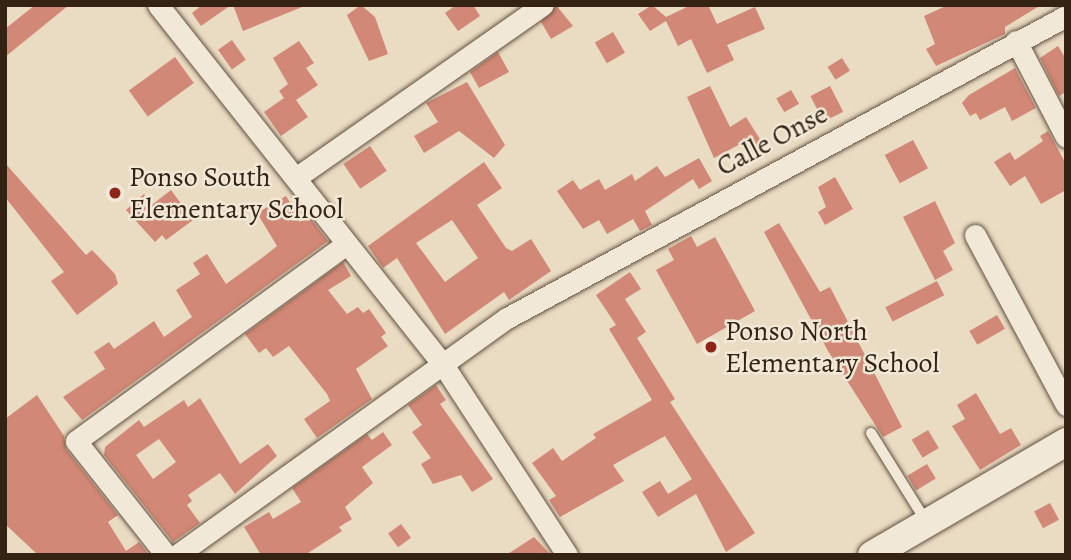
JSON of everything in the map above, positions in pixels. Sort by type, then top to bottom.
[{"type":"main road","points":[[872,555],[1066,442]]},
{"type":"street","points":[[158,5],[442,363],[567,555]]},
{"type":"street","points":[[297,177],[543,5]]},
{"type":"street","name":"Calle Onse","points":[[177,555],[507,318],[1066,16]]},
{"type":"street","points":[[1016,41],[1066,137]]},
{"type":"street","points":[[975,235],[1066,405]]},
{"type":"street","points":[[166,555],[76,441],[346,244]]},
{"type":"lane","points":[[871,433],[927,523]]},
{"type":"building","points":[[35,5],[69,5],[5,57],[5,29]]},
{"type":"building","points":[[202,5],[231,5],[201,26],[192,13]]},
{"type":"building","points":[[233,5],[301,5],[302,7],[243,31]]},
{"type":"building","points":[[361,5],[375,17],[388,54],[369,61],[347,15]]},
{"type":"building","points":[[456,5],[473,5],[480,16],[458,31],[445,13]]},
{"type":"building","points":[[556,5],[573,26],[551,39],[541,22]]},
{"type":"building","points":[[652,5],[666,17],[691,5],[708,5],[717,24],[755,7],[765,29],[727,45],[734,60],[707,73],[691,39],[678,46],[666,21],[650,31],[638,14]]},
{"type":"building","points":[[948,5],[1041,5],[1005,27],[1005,34],[936,66],[926,49],[935,44],[924,16]]},
{"type":"building","points":[[613,32],[625,53],[607,63],[595,42]]},
{"type":"building","points":[[232,40],[246,60],[232,69],[218,50]]},
{"type":"building","points":[[299,41],[314,63],[306,68],[318,85],[296,100],[308,117],[281,136],[264,112],[284,98],[279,91],[288,84],[273,58]]},
{"type":"building","points":[[1058,46],[1066,59],[1066,92],[1059,96],[1040,58]]},
{"type":"building","points":[[498,52],[509,72],[479,88],[470,72]]},
{"type":"building","points":[[175,57],[194,83],[148,116],[129,91]]},
{"type":"building","points":[[842,58],[850,71],[836,80],[828,67]]},
{"type":"building","points":[[1015,68],[1036,108],[1012,121],[1005,107],[980,120],[976,113],[970,116],[962,103],[969,95]]},
{"type":"building","points":[[467,82],[505,145],[494,158],[459,131],[424,153],[414,136],[438,122],[426,103]]},
{"type":"building","points":[[710,86],[730,127],[746,117],[765,147],[750,154],[744,142],[714,158],[687,97]]},
{"type":"building","points":[[830,86],[843,112],[824,122],[810,96]]},
{"type":"building","points":[[791,90],[799,104],[784,112],[776,98]]},
{"type":"building","points":[[1048,131],[1066,164],[1066,190],[1041,204],[1025,176],[1010,186],[994,162],[1010,152],[1015,160],[1043,141],[1040,136]]},
{"type":"building","points":[[913,140],[928,168],[900,183],[885,155]]},
{"type":"building","points":[[370,146],[387,171],[360,189],[343,164]]},
{"type":"building","points":[[699,158],[712,181],[699,189],[693,179],[645,211],[652,225],[640,231],[633,219],[607,234],[599,220],[583,229],[557,191],[573,180],[580,190],[599,179],[605,190],[632,174],[635,181],[657,166],[665,177]]},
{"type":"building","points":[[484,162],[502,188],[477,205],[506,248],[512,251],[531,239],[551,271],[509,300],[504,292],[445,334],[397,258],[383,268],[368,246]],"holes":[[[452,220],[478,258],[445,282],[416,243]]]},
{"type":"building","points":[[5,163],[86,255],[92,250],[115,274],[118,284],[77,315],[51,281],[64,272],[5,197]]},
{"type":"building","points":[[835,177],[853,209],[825,225],[818,212],[826,207],[818,187]]},
{"type":"building","points":[[171,190],[193,220],[166,240],[162,235],[155,242],[126,210],[144,194],[153,204]]},
{"type":"building","points":[[286,196],[297,214],[304,210],[328,241],[82,420],[63,397],[105,369],[94,352],[109,342],[114,349],[154,321],[164,337],[192,317],[176,290],[200,274],[193,263],[207,254],[226,284],[277,246],[257,213]]},
{"type":"building","points":[[935,201],[955,243],[943,251],[953,270],[935,280],[903,217]]},
{"type":"building","points":[[779,223],[820,292],[830,287],[902,427],[883,437],[828,351],[764,232]]},
{"type":"building","points":[[691,236],[697,247],[715,237],[755,311],[697,344],[656,270],[674,260],[668,249]]},
{"type":"building","points":[[343,262],[351,276],[328,290],[347,314],[358,307],[363,313],[369,309],[386,333],[381,337],[388,346],[356,369],[372,399],[317,438],[304,419],[330,401],[327,394],[289,346],[273,357],[266,348],[259,353],[245,334]]},
{"type":"building","points":[[630,272],[641,289],[625,299],[646,332],[637,338],[675,399],[670,402],[755,533],[726,552],[696,494],[658,517],[642,492],[660,481],[668,494],[692,479],[665,436],[613,465],[624,481],[560,517],[549,500],[556,496],[532,463],[553,448],[562,461],[596,438],[593,434],[652,400],[609,329],[616,325],[596,295]]},
{"type":"building","points":[[937,281],[944,295],[893,322],[885,307]]},
{"type":"building","points":[[997,315],[1005,329],[977,345],[969,331]]},
{"type":"building","points":[[436,385],[446,400],[440,404],[493,479],[472,492],[461,475],[433,484],[421,464],[431,458],[412,432],[422,425],[408,405]]},
{"type":"building","points":[[976,393],[1000,434],[1011,428],[1021,445],[980,470],[952,426],[965,419],[957,405]]},
{"type":"building","points":[[37,395],[64,436],[66,449],[118,515],[108,522],[126,551],[139,542],[149,555],[38,555],[5,524],[5,419]]},
{"type":"building","points":[[200,398],[240,464],[268,444],[277,456],[235,494],[220,473],[188,495],[192,501],[187,505],[200,523],[173,542],[104,455],[105,447],[139,420],[144,427],[184,400],[188,407]],"holes":[[[159,439],[176,462],[153,479],[136,455]]]},
{"type":"building","points":[[928,430],[939,448],[923,458],[912,440]]},
{"type":"building","points":[[383,432],[392,445],[362,467],[373,483],[345,507],[352,519],[339,527],[342,531],[305,555],[261,555],[244,527],[269,512],[273,519],[301,502],[292,488],[367,434],[372,440]]},
{"type":"building","points":[[927,464],[936,479],[916,490],[907,476]]},
{"type":"building","points":[[1050,503],[1059,520],[1043,528],[1034,511]]},
{"type":"building","points":[[401,524],[411,538],[398,547],[388,533]]},
{"type":"building","points":[[534,537],[551,555],[506,555]]},
{"type":"place","name":"Ponso South Elementary School","points":[[115,193]]},
{"type":"place","name":"Ponso North Elementary School","points":[[711,347]]}]
